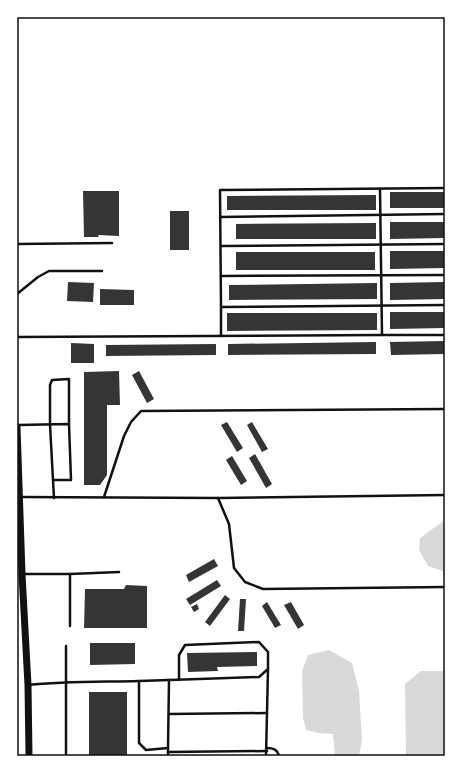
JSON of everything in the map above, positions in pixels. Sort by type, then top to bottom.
[{"type":"main road","points":[[17,426],[18,495],[28,685],[29,756]]},
{"type":"lane","points":[[221,336],[220,190],[445,188]]},
{"type":"lane","points":[[380,189],[382,335]]},
{"type":"lane","points":[[220,217],[445,214]]},
{"type":"lane","points":[[17,244],[112,243]]},
{"type":"lane","points":[[221,246],[445,244]]},
{"type":"lane","points":[[17,294],[49,271],[102,271]]},
{"type":"lane","points":[[221,276],[445,275]]},
{"type":"lane","points":[[221,307],[445,305]]},
{"type":"lane","points":[[17,337],[445,335]]},
{"type":"lane","points":[[53,480],[71,480],[68,379],[52,380],[50,385],[50,425],[53,480],[54,498]]},
{"type":"lane","points":[[104,497],[124,436],[131,422],[141,411],[445,409]]},
{"type":"lane","points":[[17,426],[69,424]]},
{"type":"lane","points":[[18,495],[54,498],[218,498],[445,495]]},
{"type":"lane","points":[[218,498],[229,524],[234,568],[245,582],[263,589],[445,587]]},
{"type":"lane","points":[[22,574],[119,572]]},
{"type":"lane","points":[[70,574],[70,626]]},
{"type":"lane","points":[[180,680],[179,655],[185,645],[259,642],[268,652],[266,756]]},
{"type":"lane","points":[[66,646],[66,756]]},
{"type":"lane","points":[[28,685],[49,682],[259,677],[268,669]]},
{"type":"lane","points":[[168,756],[169,680]]},
{"type":"lane","points":[[138,681],[139,743],[146,750],[168,748]]},
{"type":"lane","points":[[168,714],[267,713]]},
{"type":"lane","points":[[168,752],[266,749],[276,750],[279,756]]},
{"type":"shaded area","points":[[445,520],[445,572],[428,566],[419,550],[420,538]]},
{"type":"shaded area","points":[[329,650],[352,663],[359,690],[362,740],[359,756],[335,756],[333,734],[306,730],[303,718],[302,671],[308,655]]},
{"type":"shaded area","points":[[421,671],[445,671],[445,756],[406,756],[405,684]]},
{"type":"building","points":[[83,191],[119,191],[119,236],[98,235],[99,237],[84,237]]},
{"type":"building","points":[[390,192],[445,192],[445,208],[390,208]]},
{"type":"building","points":[[376,195],[376,210],[227,210],[227,196]]},
{"type":"building","points":[[170,211],[189,211],[189,250],[170,250]]},
{"type":"building","points":[[390,222],[445,222],[445,238],[390,239]]},
{"type":"building","points":[[376,223],[376,239],[236,239],[236,224]]},
{"type":"building","points":[[390,251],[445,251],[445,268],[390,269]]},
{"type":"building","points":[[236,252],[375,252],[375,270],[236,270]]},
{"type":"building","points":[[68,282],[94,283],[93,302],[67,301]]},
{"type":"building","points":[[445,282],[445,299],[390,300],[390,283]]},
{"type":"building","points":[[377,283],[377,299],[229,300],[229,285]]},
{"type":"building","points":[[100,289],[134,290],[134,305],[100,305]]},
{"type":"building","points":[[390,312],[445,312],[445,328],[390,329]]},
{"type":"building","points":[[227,313],[377,313],[377,330],[227,331]]},
{"type":"building","points":[[445,341],[445,354],[391,355],[390,342]]},
{"type":"building","points":[[376,342],[376,354],[228,355],[228,344]]},
{"type":"building","points":[[71,343],[94,344],[94,363],[71,363]]},
{"type":"building","points":[[216,344],[216,355],[106,356],[106,345]]},
{"type":"building","points":[[119,371],[120,405],[107,405],[107,475],[100,485],[84,485],[84,372]]},
{"type":"building","points":[[139,371],[154,399],[147,403],[132,375]]},
{"type":"building","points":[[227,422],[243,448],[237,452],[221,425]]},
{"type":"building","points":[[252,422],[268,449],[262,452],[247,425]]},
{"type":"building","points":[[255,454],[272,484],[266,488],[249,458]]},
{"type":"building","points":[[232,456],[247,481],[241,485],[226,460]]},
{"type":"building","points":[[214,559],[218,566],[189,582],[186,575]]},
{"type":"building","points":[[217,580],[221,586],[190,605],[186,599]]},
{"type":"building","points":[[126,585],[147,586],[147,628],[84,628],[85,589],[124,589]]},
{"type":"building","points":[[225,595],[230,599],[210,626],[205,622]]},
{"type":"building","points":[[240,599],[246,599],[244,631],[238,631]]},
{"type":"building","points":[[267,602],[281,625],[275,628],[262,606]]},
{"type":"building","points":[[291,602],[304,625],[298,629],[284,605]]},
{"type":"building","points":[[197,604],[199,609],[194,612],[191,607]]},
{"type":"building","points":[[90,643],[135,643],[135,664],[90,665]]},
{"type":"building","points":[[257,652],[257,666],[217,667],[218,671],[188,672],[187,653]]},
{"type":"building","points":[[89,692],[127,692],[127,756],[89,756]]}]
